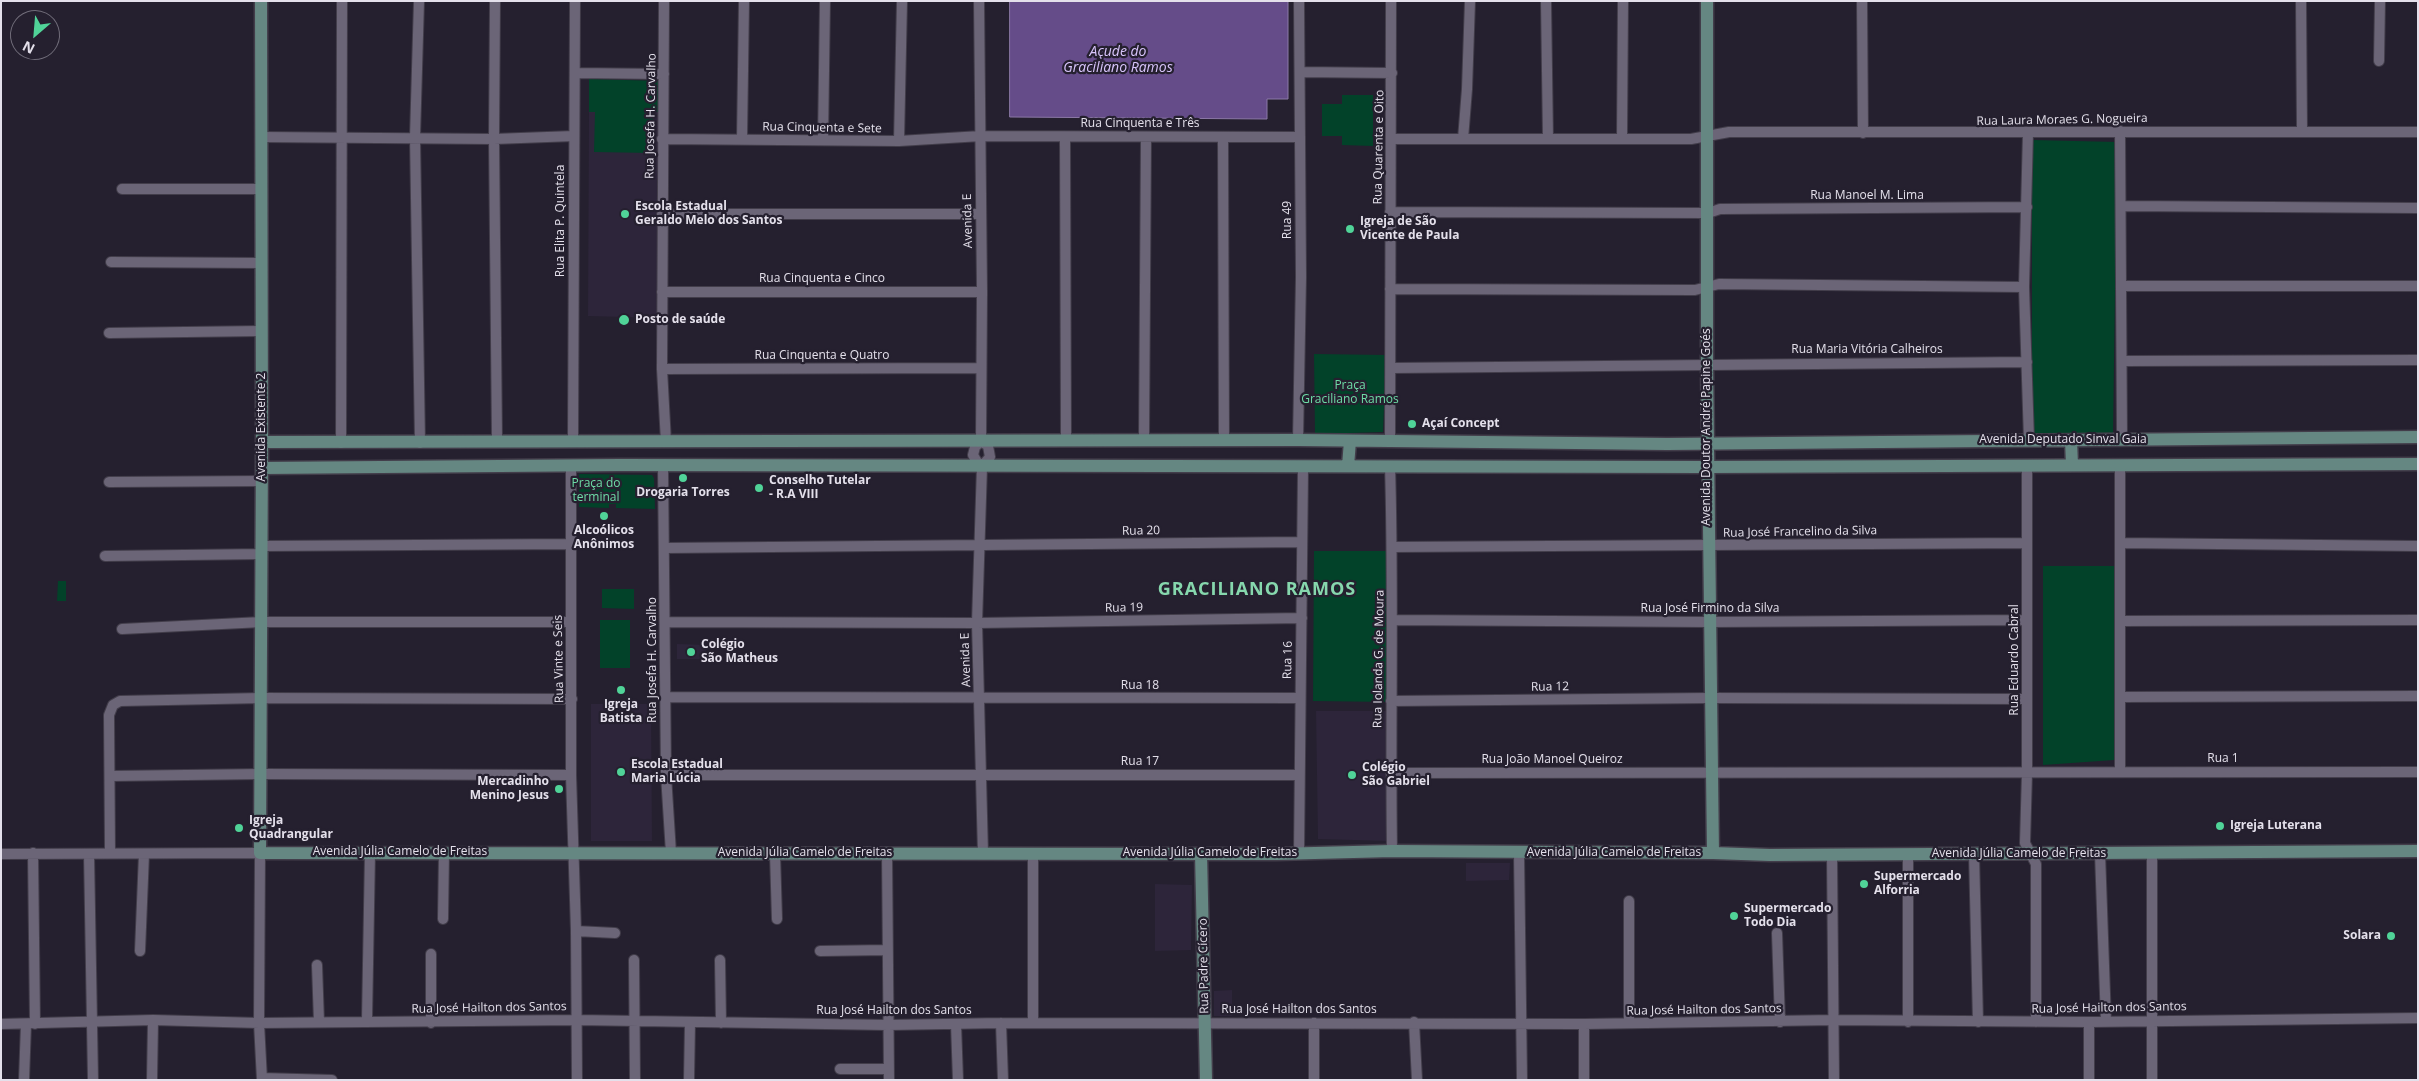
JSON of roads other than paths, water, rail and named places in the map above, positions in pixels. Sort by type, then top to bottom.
[{"type":"street","name":"Avenida Existente 2","points":[[260,1],[262,189],[262,774],[260,853]]},
{"type":"street","points":[[341,443],[340,137],[342,1]]},
{"type":"street","points":[[419,1],[415,137],[420,442]]},
{"type":"street","points":[[495,1],[494,139],[497,440]]},
{"type":"street","name":"Rua Elita P. Quintela","points":[[573,440],[576,1]]},
{"type":"street","name":"Rua Josefa H. Carvalho","points":[[664,1],[662,370],[666,442]]},
{"type":"street","points":[[742,139],[744,1]]},
{"type":"street","points":[[823,140],[825,1]]},
{"type":"street","points":[[899,141],[902,1]]},
{"type":"street","name":"Avenida E","points":[[979,1],[982,292],[981,441],[975,447],[973,455],[982,466],[981,546],[977,623],[983,854]]},
{"type":"street","name":"Rua 49","points":[[1298,440],[1299,1]]},
{"type":"street","name":"Rua Quarenta e Oito","points":[[1390,442],[1392,368],[1390,290],[1391,1]]},
{"type":"street","points":[[1463,139],[1470,1]]},
{"type":"street","points":[[1546,1],[1548,139]]},
{"type":"street","points":[[1622,138],[1623,1]]},
{"type":"street","name":"Avenida Doutor André Papine Goés","points":[[1707,1],[1708,546],[1713,853]]},
{"type":"street","points":[[1862,1],[1863,133]]},
{"type":"street","points":[[2301,1],[2302,131]]},
{"type":"street","points":[[2379,61],[2380,1]]},
{"type":"street","points":[[1300,72],[1392,73]]},
{"type":"street","points":[[575,73],[664,74]]},
{"type":"street","points":[[2120,131],[2123,286],[2122,440]]},
{"type":"street","name":"Rua Laura Moraes G. Nogueira","points":[[1392,140],[1691,139],[1729,132],[2418,132]]},
{"type":"street","points":[[2028,133],[2024,287],[2029,440]]},
{"type":"street","points":[[261,137],[494,139],[574,136]]},
{"type":"street","name":"Rua Cinquenta e Sete","points":[[662,139],[899,141],[981,136]]},
{"type":"street","name":"Rua Cinquenta e Três","points":[[981,136],[1300,137]]},
{"type":"street","points":[[1065,137],[1066,441]]},
{"type":"street","points":[[1144,440],[1146,137]]},
{"type":"street","points":[[1223,137],[1224,441]]},
{"type":"street","points":[[122,189],[262,189]]},
{"type":"street","points":[[2122,206],[2418,208]]},
{"type":"street","name":"Rua Manoel M. Lima","points":[[1390,212],[1708,213],[1720,209],[2027,207]]},
{"type":"street","points":[[662,214],[980,214]]},
{"type":"street","points":[[112,262],[261,263]]},
{"type":"street","points":[[1390,290],[1694,290],[1719,284],[2024,287]]},
{"type":"street","points":[[2123,286],[2418,286]]},
{"type":"street","name":"Rua Cinquenta e Cinco","points":[[662,292],[982,292]]},
{"type":"street","points":[[110,333],[261,332]]},
{"type":"street","points":[[2123,361],[2418,360]]},
{"type":"street","name":"Rua Maria Vitória Calheiros","points":[[1392,368],[2027,362]]},
{"type":"street","name":"Rua Cinquenta e Quatro","points":[[662,370],[981,368]]},
{"type":"street","name":"Avenida Deputado Sinval Gaia","points":[[262,442],[341,443],[497,440],[619,442],[1298,440],[1667,444],[1708,442],[2418,437]]},
{"type":"street","points":[[2071,440],[2072,465]]},
{"type":"street","points":[[1348,466],[1350,441]]},
{"type":"street","points":[[619,442],[619,465]]},
{"type":"street","name":"Avenida Deputado Sinval Gaia","points":[[262,474],[571,465],[663,467],[1303,468],[1390,466],[1708,468],[2418,464]]},
{"type":"street","name":"Rua Vinte e Seis","points":[[571,465],[571,775],[576,931],[576,1080]]},
{"type":"street","name":"Rua Iolanda G. de Moura","points":[[1390,466],[1393,620],[1391,701],[1392,851]]},
{"type":"street","name":"Rua Eduardo Cabral","points":[[2027,466],[2027,773],[2025,843],[2036,864],[2036,1022]]},
{"type":"street","points":[[2120,466],[2120,772]]},
{"type":"street","name":"Rua Josefa H. Carvalho","points":[[663,467],[666,775],[671,853]]},
{"type":"street","name":"Rua 16","points":[[1299,853],[1303,468]]},
{"type":"street","points":[[109,482],[262,474]]},
{"type":"street","name":"Rua 20","points":[[665,548],[1302,542]]},
{"type":"street","name":"Rua José Francelino da Silva","points":[[1392,546],[2027,543]]},
{"type":"street","points":[[2120,543],[2418,546]]},
{"type":"street","points":[[105,556],[262,550],[572,544]]},
{"type":"street","name":"Rua 19","points":[[666,622],[977,623],[1302,618]]},
{"type":"street","name":"Rua José Firmino da Silva","points":[[1393,620],[1709,622],[2027,620]]},
{"type":"street","points":[[2121,621],[2418,620]]},
{"type":"street","points":[[122,629],[262,622],[570,622]]},
{"type":"street","points":[[2121,697],[2418,696]]},
{"type":"street","name":"Rua 18","points":[[666,697],[980,699],[1300,698]]},
{"type":"street","points":[[110,853],[109,715],[113,705],[120,701],[262,698],[572,699]]},
{"type":"street","name":"Rua 12","points":[[1391,701],[1710,698],[2027,699]]},
{"type":"street","name":"Rua 1","points":[[2027,773],[2418,772]]},
{"type":"street","name":"Rua João Manoel Queiroz","points":[[1391,773],[2027,773]]},
{"type":"street","points":[[110,776],[262,774],[571,775]]},
{"type":"street","name":"Rua 17","points":[[666,775],[1299,775]]},
{"type":"street","name":"Avenida Júlia Camelo de Freitas","points":[[1,854],[444,852],[775,854],[887,852],[1033,854],[1392,851],[1519,854],[1908,855],[2418,851]]},
{"type":"street","points":[[367,1020],[370,852]]},
{"type":"street","points":[[443,919],[444,852]]},
{"type":"street","points":[[840,1069],[888,1075],[887,852]]},
{"type":"street","points":[[24,1080],[30,1024],[33,853]]},
{"type":"street","points":[[260,853],[259,1024],[262,1079],[332,1080]]},
{"type":"street","name":"Rua Padre Cícero","points":[[1201,853],[1206,1080]]},
{"type":"street","points":[[1974,853],[1978,1022]]},
{"type":"street","points":[[2100,853],[2106,1022]]},
{"type":"street","points":[[2152,853],[2152,1080]]},
{"type":"street","points":[[89,854],[93,1080]]},
{"type":"street","points":[[140,951],[144,854]]},
{"type":"street","points":[[775,854],[777,919]]},
{"type":"street","points":[[1033,854],[1033,1023]]},
{"type":"street","points":[[1519,854],[1523,1022],[1522,1080]]},
{"type":"street","points":[[1832,855],[1834,1080]]},
{"type":"street","points":[[1908,855],[1908,1022]]},
{"type":"street","points":[[1629,901],[1629,1023]]},
{"type":"street","points":[[576,931],[615,933]]},
{"type":"street","points":[[1777,933],[1780,1022]]},
{"type":"street","points":[[820,951],[887,950]]},
{"type":"street","points":[[431,954],[431,1023]]},
{"type":"street","points":[[634,960],[635,1080]]},
{"type":"street","points":[[720,960],[721,1023]]},
{"type":"street","points":[[317,965],[319,1022]]},
{"type":"street","name":"Rua José Hailton dos Santos","points":[[1,1024],[153,1020],[259,1024],[367,1020],[431,1023],[577,1020],[888,1025],[1414,1022],[1584,1024],[1834,1020],[2106,1022],[2418,1018]]},
{"type":"street","points":[[152,1080],[153,1020]]},
{"type":"street","points":[[689,1080],[690,1022]]},
{"type":"street","points":[[1414,1022],[1417,1080]]},
{"type":"street","points":[[2088,1022],[2089,1080]]},
{"type":"street","points":[[1001,1023],[1004,1080]]},
{"type":"street","points":[[1314,1023],[1314,1080]]},
{"type":"street","points":[[956,1024],[958,1080]]},
{"type":"street","points":[[1584,1024],[1584,1080]]},
{"type":"water","name":"Açude do Graciliano Ramos","points":[[1010,1],[1288,1],[1288,99],[1267,99],[1267,119],[1010,117]]},
{"type":"place","name":"Escola Estadual Geraldo Melo dos Santos","points":[[625,214]]},
{"type":"place","name":"Igreja de São Vicente de Paula","points":[[1350,229]]},
{"type":"place","name":"Posto de saúde","points":[[624,320]]},
{"type":"place","name":"Açaí Concept","points":[[1412,424]]},
{"type":"place","name":"Drogaria Torres","points":[[683,478]]},
{"type":"place","name":"Conselho Tutelar - R.A VIII","points":[[759,488]]},
{"type":"place","name":"Alcoólicos Anônimos","points":[[604,516]]},
{"type":"place","name":"Colégio São Matheus","points":[[691,652]]},
{"type":"place","name":"Igreja Batista","points":[[621,690]]},
{"type":"place","name":"Escola Estadual Maria Lúcia","points":[[621,772]]},
{"type":"place","name":"Colégio São Gabriel","points":[[1352,775]]},
{"type":"place","name":"Mercadinho Menino Jesus","points":[[559,789]]},
{"type":"place","name":"Igreja Luterana","points":[[2220,826]]},
{"type":"place","name":"Igreja Quadrangular","points":[[239,828]]},
{"type":"place","name":"Supermercado Alforria","points":[[1864,884]]},
{"type":"place","name":"Supermercado Todo Dia","points":[[1734,916]]},
{"type":"place","name":"Solara","points":[[2391,936]]},
{"type":"district","name":"GRACILIANO RAMOS","points":[[1257,590]]},
{"type":"park label","name":"Praça Graciliano Ramos","points":[[1350,393]]},
{"type":"park label","name":"Praça do terminal","points":[[596,491]]}]
